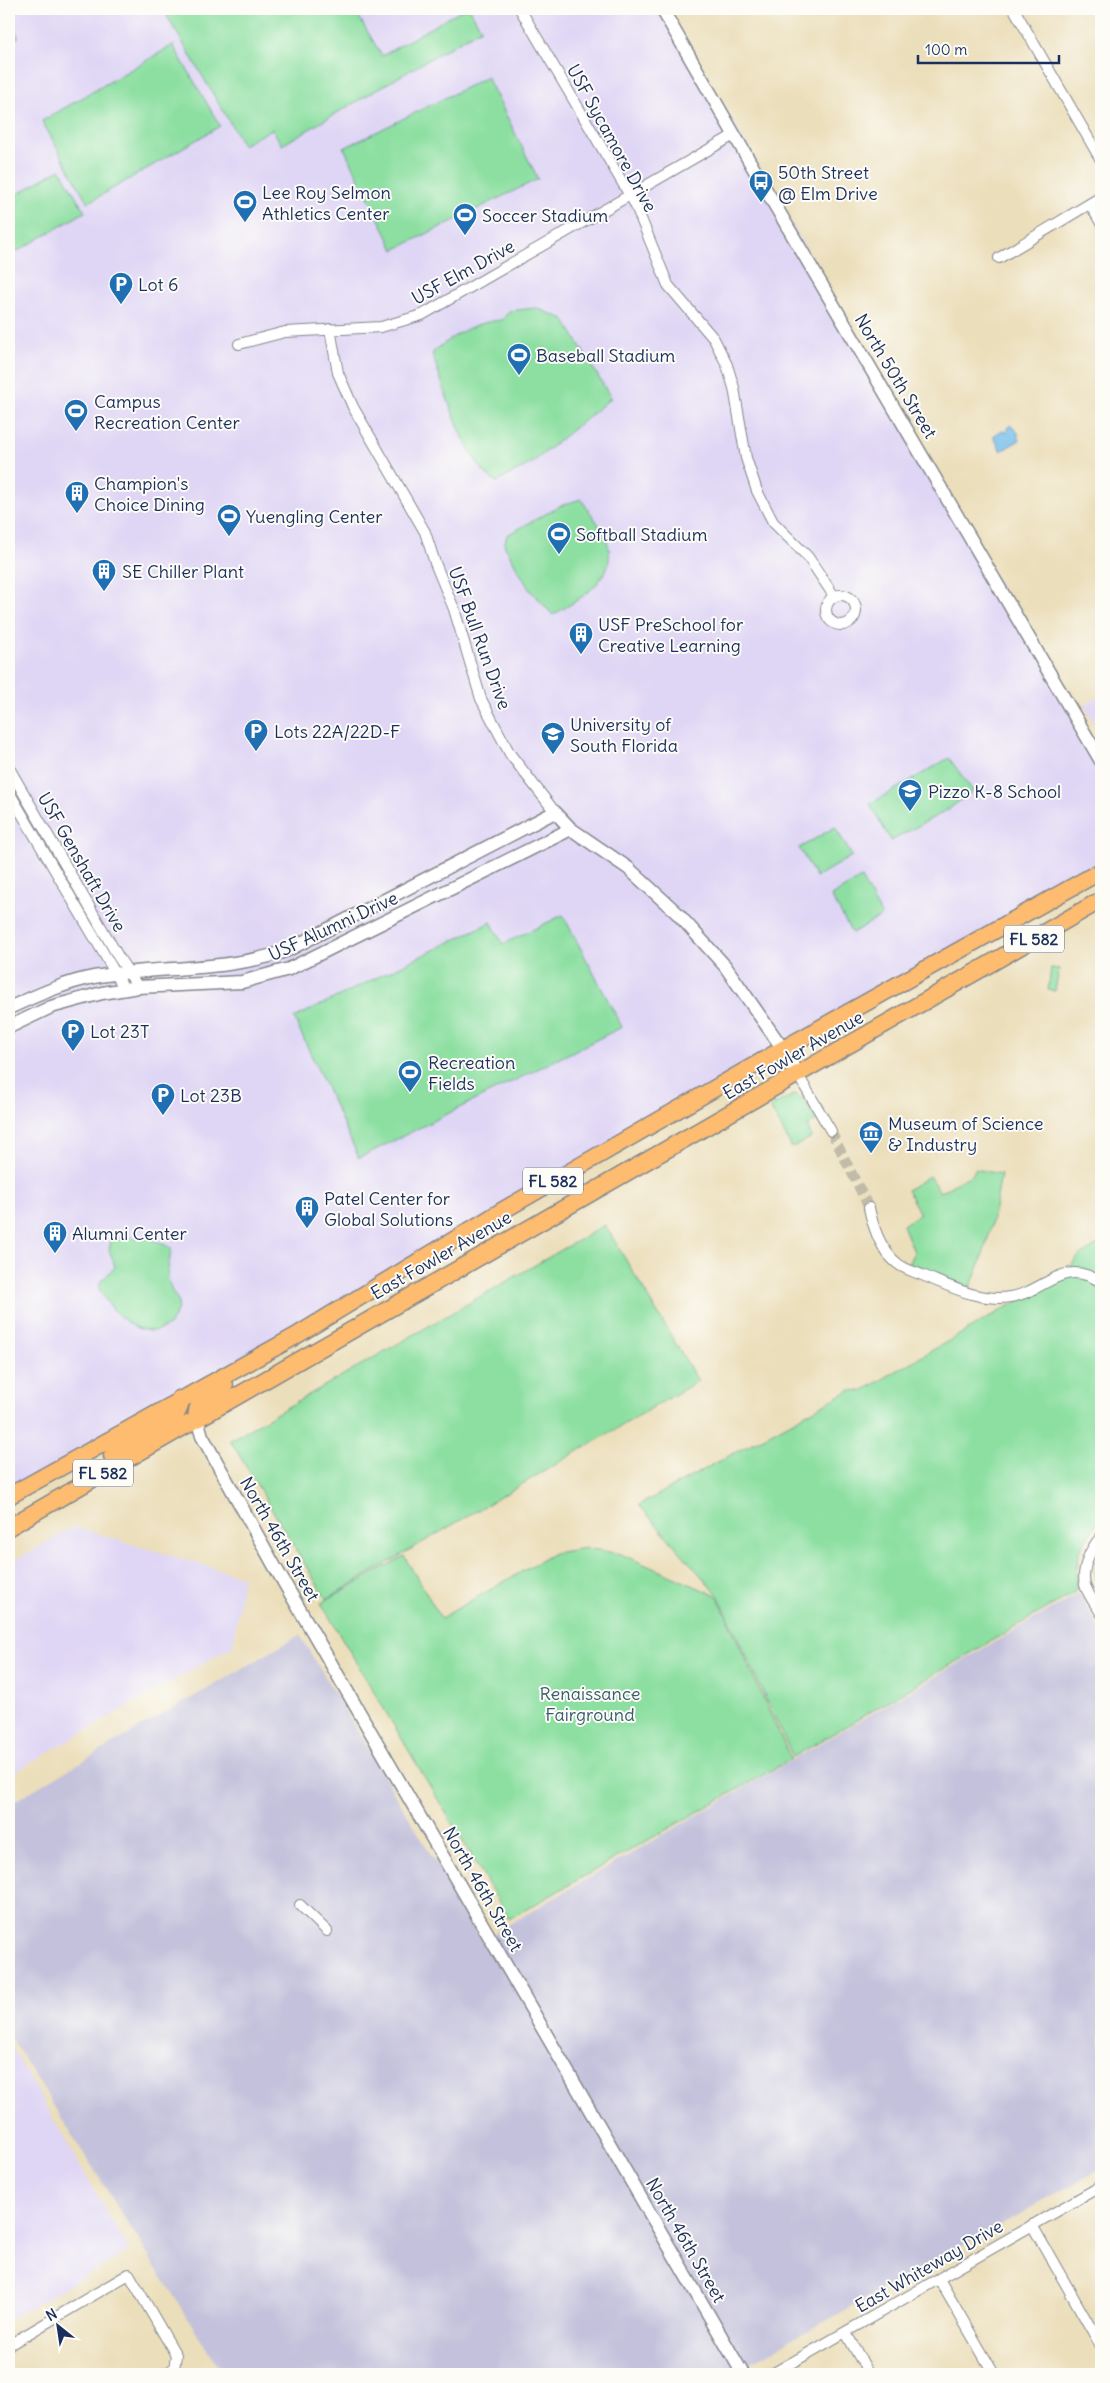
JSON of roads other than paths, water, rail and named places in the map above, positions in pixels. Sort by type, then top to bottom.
[{"type":"main road","name":"East Fowler Avenue","points":[[9,1496],[179,1399],[294,1337],[500,1212],[783,1049],[1101,871]]},
{"type":"main road","name":"East Fowler Avenue","points":[[9,1527],[1101,900]]},
{"type":"main road","points":[[197,1419],[196,1412],[199,1403],[278,1351],[294,1337]]},
{"type":"main road","points":[[63,1496],[83,1474],[176,1415],[180,1406],[179,1399]]},
{"type":"street","name":"USF Sycamore Drive","points":[[520,9],[630,196],[668,285],[714,339],[727,365],[734,388],[746,458],[757,491],[772,522],[808,557],[834,596]]},
{"type":"street","name":"North 50th Street","points":[[662,9],[1101,761]]},
{"type":"street","points":[[1014,9],[1101,160]]},
{"type":"street","name":"USF Elm Drive","points":[[239,344],[284,332],[381,327],[422,315],[734,135]]},
{"type":"street","points":[[999,258],[1101,198]]},
{"type":"street","points":[[1090,204],[1101,223]]},
{"type":"street","name":"USF Bull Run Drive","points":[[330,329],[338,373],[353,407],[425,532],[434,563],[454,609],[481,699],[510,754],[555,812],[571,829],[628,868],[677,913],[725,966],[783,1049],[798,1075]]},
{"type":"street","name":"USF Genshaft Drive","points":[[9,768],[121,973],[124,988]]},
{"type":"street","name":"USF Genshaft Drive","points":[[9,792],[121,973]]},
{"type":"street","name":"USF Alumni Drive","points":[[9,1008],[83,980],[121,973],[245,963],[286,952],[555,812]]},
{"type":"street","name":"USF Alumni Drive","points":[[9,1027],[72,1000],[124,988],[242,982],[289,969],[571,829]]},
{"type":"street","points":[[121,973],[138,987]]},
{"type":"street","points":[[798,1075],[831,1131]]},
{"type":"street","points":[[869,1208],[873,1227],[898,1265],[972,1294],[991,1298],[1012,1297],[1066,1273],[1079,1272],[1101,1282]]},
{"type":"street","name":"North 46th Street","points":[[197,1419],[202,1436],[274,1567],[743,2374]]},
{"type":"street","points":[[1101,1538],[1092,1549],[1085,1568],[1085,1586],[1101,1613]]},
{"type":"street","points":[[300,1905],[327,1931]]},
{"type":"street","name":"East Whiteway Drive","points":[[772,2374],[1101,2186]]},
{"type":"street","points":[[1032,2225],[1101,2346]]},
{"type":"street","points":[[9,2345],[129,2274],[176,2355],[174,2368],[164,2374]]},
{"type":"street","points":[[939,2279],[994,2374]]},
{"type":"street","points":[[846,2333],[869,2374]]},
{"type":"water","points":[[1011,425],[1019,434],[1017,435],[1020,440],[1001,451],[993,436],[1001,431],[1006,432],[1007,428]]},
{"type":"tunnel","points":[[831,1131],[869,1208]]},
{"type":"place","name":"50th Street @ Elm Drive","points":[[761,203]]},
{"type":"place","name":"Lee Roy Selmon Athletics Center","points":[[245,223]]},
{"type":"place","name":"Soccer Stadium","points":[[465,236]]},
{"type":"place","name":"Lot 6","points":[[121,305]]},
{"type":"place","name":"Baseball Stadium","points":[[519,376]]},
{"type":"place","name":"Campus Recreation Center","points":[[76,432]]},
{"type":"place","name":"Champion's Choice Dining","points":[[77,514]]},
{"type":"place","name":"Yuengling Center","points":[[229,537]]},
{"type":"place","name":"Softball Stadium","points":[[559,555]]},
{"type":"place","name":"SE Chiller Plant","points":[[104,592]]},
{"type":"place","name":"USF PreSchool for Creative Learning","points":[[581,655]]},
{"type":"place","name":"Lots 22A/22D-F","points":[[256,752]]},
{"type":"place","name":"University of South Florida","points":[[553,755]]},
{"type":"place","name":"Pizzo K-8 School","points":[[910,812]]},
{"type":"place","name":"Lot 23T","points":[[73,1052]]},
{"type":"place","name":"Recreation Fields","points":[[410,1093]]},
{"type":"place","name":"Lot 23B","points":[[163,1116]]},
{"type":"place","name":"Museum of Science & Industry","points":[[871,1154]]},
{"type":"place","name":"Patel Center for Global Solutions","points":[[307,1229]]},
{"type":"place","name":"Alumni Center","points":[[55,1254]]},
{"type":"park label","name":"Renaissance Fairground","points":[[590,1704]]}]
